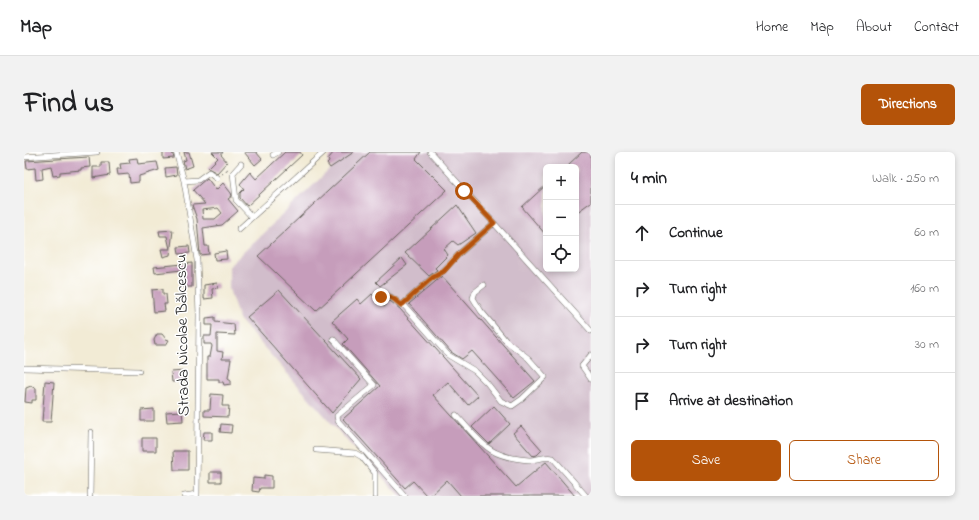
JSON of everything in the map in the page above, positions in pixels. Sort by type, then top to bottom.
[{"type":"street","points":[[24,157],[97,152]]},
{"type":"street","name":"Strada Nicolae Bălcescu","points":[[176,152],[184,181],[197,260],[199,315],[198,495]]},
{"type":"street","points":[[239,229],[324,152]]},
{"type":"street","points":[[430,152],[591,331]]},
{"type":"street","points":[[242,164],[233,173],[236,200],[252,217]]},
{"type":"street","points":[[184,181],[198,180],[210,172],[217,178]]},
{"type":"street","points":[[403,304],[432,278],[444,271],[460,253],[494,223]]},
{"type":"street","points":[[381,297],[386,295],[392,297],[401,305],[403,304],[448,355],[475,371],[487,383],[501,401],[512,406],[545,377],[528,358],[506,342],[481,311],[473,298],[475,292],[484,285]]},
{"type":"street","points":[[586,325],[591,321]]},
{"type":"street","points":[[333,339],[374,385],[337,416],[338,421],[405,496]]},
{"type":"street","points":[[591,355],[582,366],[591,379]]},
{"type":"street","points":[[24,368],[139,371]]},
{"type":"street","points":[[456,415],[487,449],[495,454],[525,459],[553,458],[586,496]]},
{"type":"street","points":[[90,496],[91,432]]},
{"type":"street","points":[[316,450],[355,453],[362,456],[375,474],[375,496]]},
{"type":"street","points":[[184,496],[198,495]]},
{"type":"path","points":[[217,178],[229,168],[233,173]]},
{"type":"shaded area","points":[[348,152],[591,152],[591,496],[401,496],[348,442],[239,319],[229,289],[229,266]]},
{"type":"building","points":[[163,152],[172,152],[174,158],[163,159]]},
{"type":"building","points":[[184,152],[189,152],[193,166],[185,169],[183,161],[186,160]]},
{"type":"building","points":[[212,152],[223,152],[221,155],[227,162],[217,173],[208,168],[218,158]]},
{"type":"building","points":[[244,152],[256,152],[262,159],[255,165]]},
{"type":"building","points":[[285,152],[300,152],[302,155],[247,206],[240,198],[240,193],[244,189],[240,184],[250,172],[256,179]]},
{"type":"building","points":[[334,152],[354,152],[330,168],[327,164],[329,162],[328,159]]},
{"type":"building","points":[[370,152],[421,152],[416,159],[447,190],[316,311],[258,256]]},
{"type":"building","points":[[582,152],[591,152],[591,202],[579,211],[579,164],[569,164]]},
{"type":"building","points":[[89,157],[90,167],[81,168],[81,170],[60,172],[60,175],[53,176],[51,166],[42,168],[43,179],[36,180],[35,168],[27,169],[26,161]]},
{"type":"building","points":[[137,158],[138,164],[157,162],[159,170],[139,176],[139,182],[130,183],[129,174],[118,175],[117,169],[121,169],[120,164],[130,163],[129,159]]},
{"type":"building","points":[[101,162],[109,162],[110,175],[93,178],[93,167],[101,167]]},
{"type":"building","points":[[176,167],[177,175],[166,177],[165,168]]},
{"type":"building","points":[[207,178],[216,190],[223,183],[232,196],[228,199],[238,211],[222,225],[203,228],[205,246],[208,246],[209,254],[200,255],[197,219],[192,205],[205,204],[193,190]],"holes":[[[218,208],[222,213],[215,219],[203,219],[202,210]]]},
{"type":"building","points":[[543,188],[543,232],[522,207]]},
{"type":"building","points":[[457,205],[476,233],[458,245],[453,241],[444,249],[448,255],[435,268],[437,270],[429,276],[405,253]]},
{"type":"building","points":[[173,230],[170,255],[163,257],[161,249],[170,249],[167,236],[160,236],[159,231]]},
{"type":"building","points":[[189,246],[190,253],[179,254],[178,247]]},
{"type":"building","points":[[226,251],[227,259],[215,260],[214,253]]},
{"type":"building","points":[[402,258],[407,265],[380,286],[376,282]]},
{"type":"building","points":[[192,263],[192,287],[182,287],[182,270],[155,273],[154,267]]},
{"type":"building","points":[[442,276],[535,381],[514,398],[472,351],[462,359],[451,352],[409,304]]},
{"type":"building","points":[[217,283],[218,288],[212,289],[213,298],[204,299],[204,285]]},
{"type":"building","points":[[163,289],[163,294],[166,294],[167,304],[164,304],[165,311],[154,312],[152,290]]},
{"type":"building","points":[[279,290],[361,379],[332,413],[247,317]]},
{"type":"building","points":[[372,294],[384,307],[390,301],[400,309],[478,396],[468,405],[448,382],[433,395],[516,487],[546,462],[575,496],[461,496],[447,480],[430,496],[427,496],[413,481],[405,488],[343,419],[380,386],[343,344],[348,339],[332,321],[357,299],[361,304]]},
{"type":"building","points":[[215,317],[215,322],[234,324],[235,335],[217,334],[217,351],[223,352],[222,359],[231,359],[228,378],[231,380],[231,384],[224,385],[223,382],[219,382],[219,379],[207,379],[207,357],[210,357],[212,346],[211,344],[204,344],[204,336],[211,336],[212,325],[206,325],[206,318]]},
{"type":"building","points":[[157,334],[162,334],[169,340],[166,345],[155,345],[154,340]]},
{"type":"building","points":[[185,371],[186,381],[172,382],[171,372]]},
{"type":"building","points":[[45,381],[54,382],[51,422],[42,422]]},
{"type":"building","points":[[31,386],[36,389],[36,400],[32,400],[32,403],[25,402],[26,388]]},
{"type":"building","points":[[211,394],[223,395],[222,406],[229,406],[228,417],[204,416],[204,410],[210,410]]},
{"type":"building","points":[[494,406],[510,424],[489,444],[472,427]]},
{"type":"building","points":[[154,409],[154,421],[141,421],[141,410]]},
{"type":"building","points":[[182,411],[183,421],[167,422],[166,412]]},
{"type":"building","points":[[221,424],[232,425],[231,433],[220,432]]},
{"type":"building","points":[[521,426],[542,450],[537,455],[533,456],[513,433]]},
{"type":"building","points":[[204,432],[212,432],[212,440],[203,440]]},
{"type":"building","points":[[142,438],[156,438],[156,451],[142,451]]},
{"type":"building","points":[[173,451],[188,451],[188,470],[174,470]]},
{"type":"building","points":[[210,472],[221,472],[221,482],[210,482]]},
{"type":"building","points":[[264,475],[272,476],[272,488],[260,488],[259,492],[252,491],[253,478],[264,479]]},
{"type":"route","points":[[381,297],[386,295],[392,297],[401,305],[403,304],[432,278],[444,271],[460,253],[494,223],[464,191]]}]
